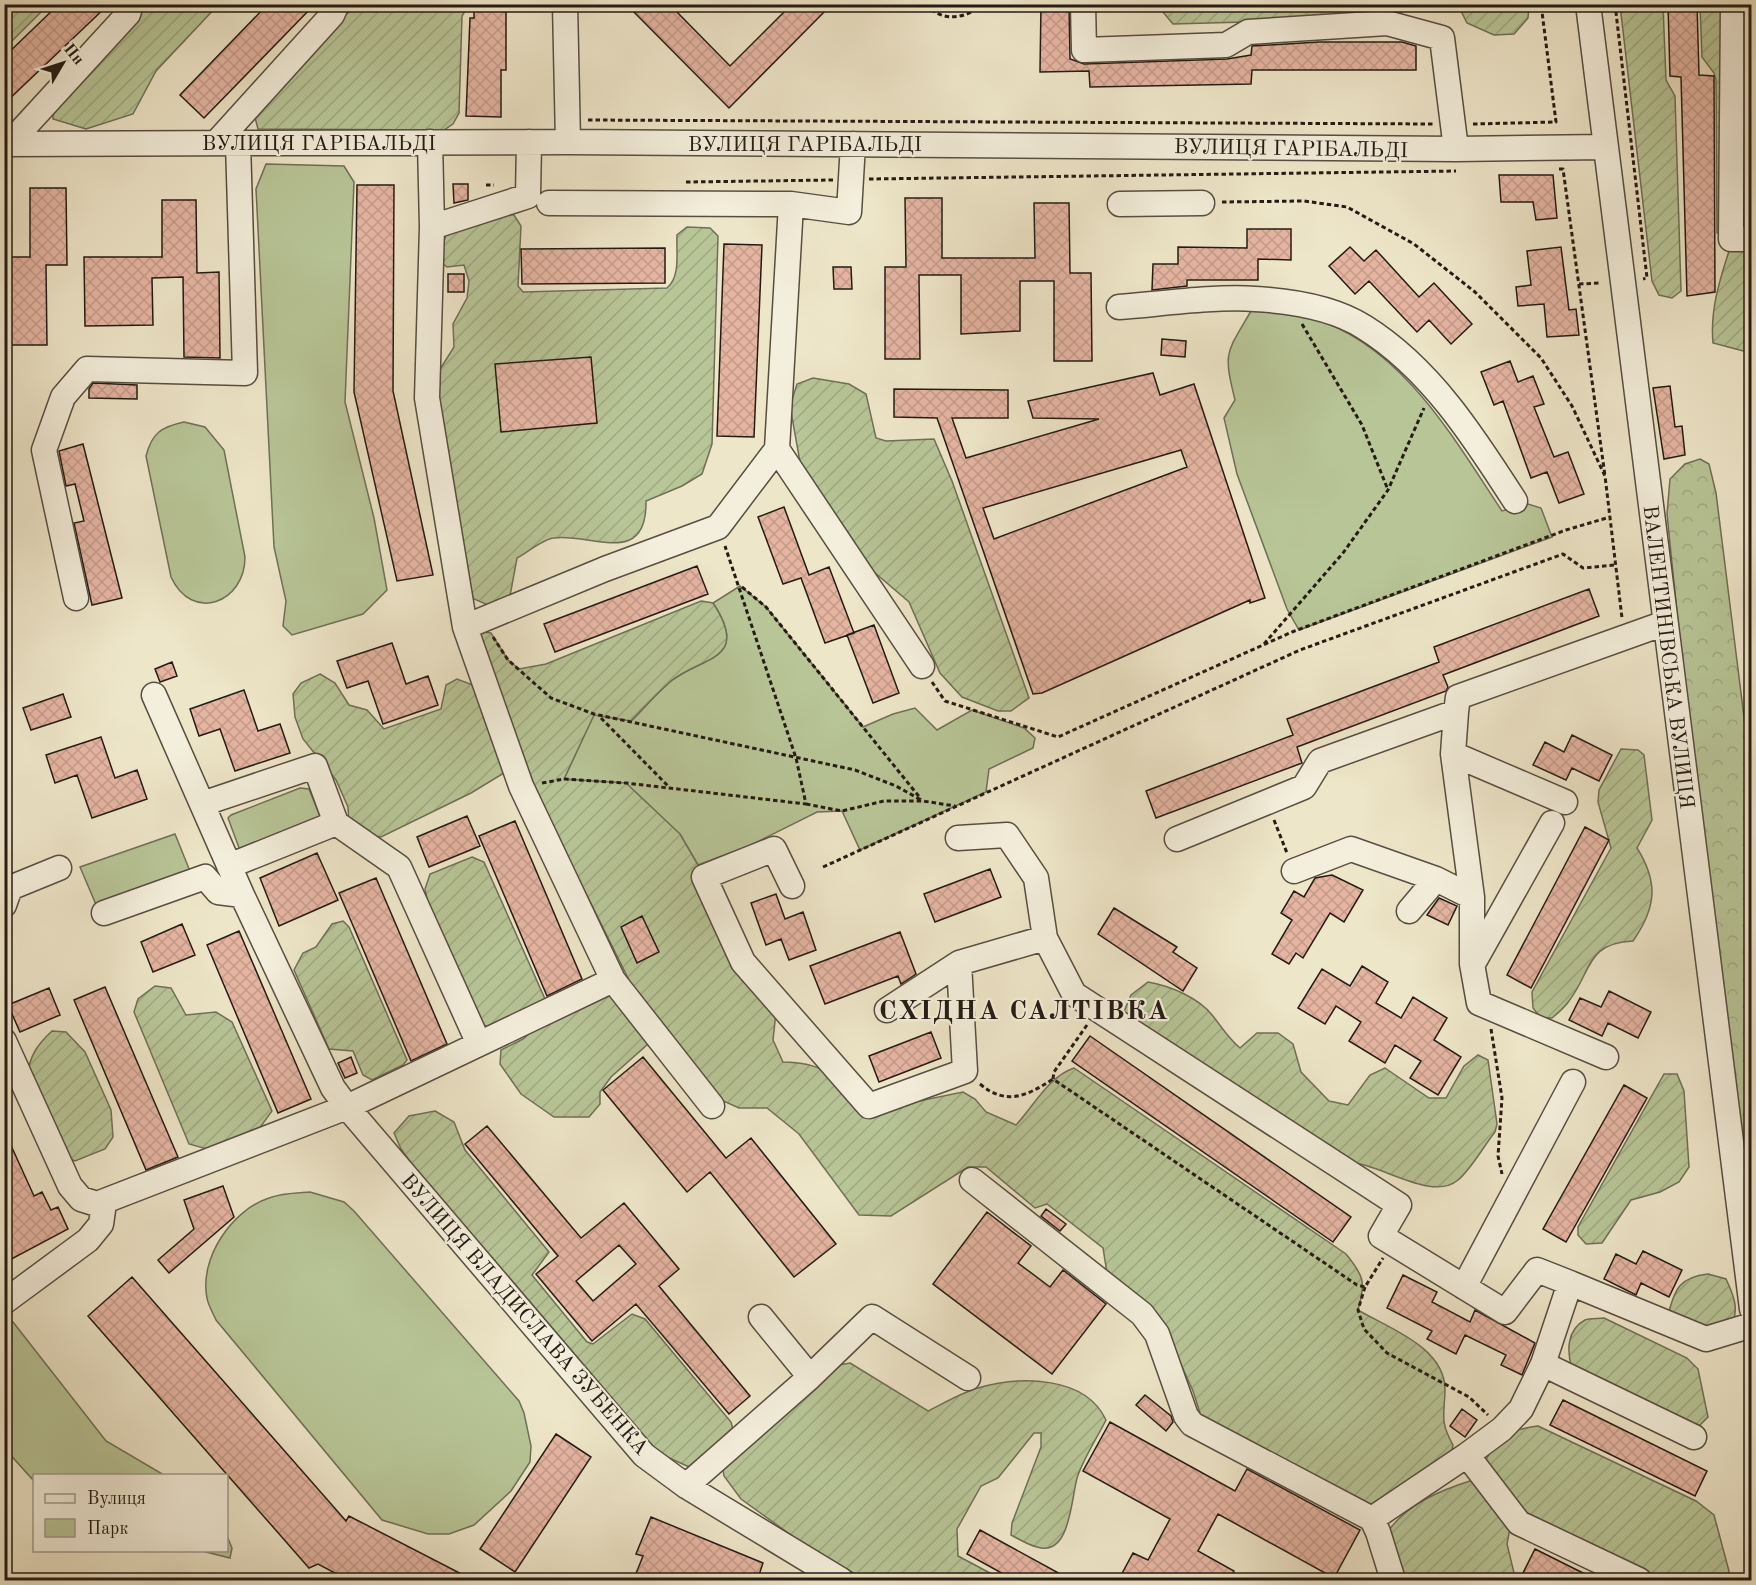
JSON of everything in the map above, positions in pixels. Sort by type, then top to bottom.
[{"type":"street","points":[[7,144],[128,14],[131,4]]},
{"type":"street","points":[[76,598],[44,450],[63,397],[87,369],[245,373],[227,143],[332,15],[338,4]]},
{"type":"street","points":[[566,4],[568,142]]},
{"type":"street","points":[[1083,4],[1084,50],[1226,45],[1248,32],[1387,14],[1442,38],[1456,149]]},
{"type":"street","name":"ВАЛЕНТИНІВСЬКА ВУЛИЦЯ","points":[[1588,4],[1752,1309]]},
{"type":"street","points":[[1739,12],[1731,239],[1752,239]]},
{"type":"street","points":[[430,142],[432,227],[427,398],[474,624],[520,786],[613,980],[712,1106]]},
{"type":"street","points":[[432,227],[528,196],[530,142]]},
{"type":"street","name":"ВУЛИЦЯ ГАРІБАЛЬДІ","points":[[7,144],[568,142],[1456,149],[1605,147]]},
{"type":"street","points":[[549,203],[791,204],[849,212],[853,144]]},
{"type":"street","points":[[1120,204],[1202,203]]},
{"type":"street","points":[[474,624],[605,569],[718,527],[777,449],[791,204]]},
{"type":"street","points":[[1119,307],[1252,299],[1289,303],[1334,314],[1363,326],[1396,350],[1433,388],[1477,442],[1515,501]]},
{"type":"street","points":[[777,449],[922,666]]},
{"type":"street","points":[[1606,1057],[1479,1003],[1472,964],[1472,897],[1453,754],[1458,697],[1665,623]]},
{"type":"street","name":"ВУЛИЦЯ ВЛАДИСЛАВА ЗУБЕНКА","points":[[154,695],[242,895],[333,1088],[347,1107],[644,1455],[686,1486],[841,1581]]},
{"type":"street","points":[[1177,838],[1304,787],[1320,761],[1456,712]]},
{"type":"street","points":[[1453,754],[1565,802]]},
{"type":"street","points":[[202,804],[315,766],[336,823],[399,867],[479,1044]]},
{"type":"street","points":[[229,866],[336,823]]},
{"type":"street","points":[[1472,964],[1552,823]]},
{"type":"street","points":[[958,838],[1006,835],[1036,878],[1045,938],[1074,994],[1399,1205],[1381,1236],[1464,1287],[1505,1312],[1537,1270],[1706,1339],[1752,1325]]},
{"type":"street","points":[[792,886],[774,849],[704,878],[743,962],[869,1106],[965,1071],[959,963]]},
{"type":"street","points":[[1294,871],[1351,849],[1436,879],[1472,897]]},
{"type":"street","points":[[4,904],[10,888],[59,868]]},
{"type":"street","points":[[104,913],[205,877],[218,892],[242,895]]},
{"type":"street","points":[[1409,911],[1436,879]]},
{"type":"street","points":[[887,1010],[959,963],[1045,938]]},
{"type":"street","points":[[4,1041],[70,1185],[87,1202],[104,1203],[347,1107],[613,980]]},
{"type":"street","points":[[1464,1287],[1573,1082]]},
{"type":"street","points":[[972,1180],[1142,1314],[1156,1334],[1186,1416],[1192,1424],[1372,1519],[1393,1581]]},
{"type":"street","points":[[4,1302],[88,1240],[101,1224],[104,1203]]},
{"type":"street","points":[[1372,1519],[1467,1455],[1502,1429],[1521,1409],[1544,1364],[1570,1283]]},
{"type":"street","points":[[761,1317],[810,1377]]},
{"type":"street","points":[[686,1486],[810,1377],[872,1317],[968,1378]]},
{"type":"street","points":[[1544,1364],[1694,1437]]},
{"type":"street","points":[[1467,1455],[1519,1523],[1639,1581]]},
{"type":"path","points":[[926,4],[936,13],[957,17],[971,14],[983,4]]},
{"type":"path","points":[[588,109],[588,120],[1454,124],[1556,122],[1541,4]]},
{"type":"path","points":[[1615,4],[1647,278]]},
{"type":"path","points":[[1202,203],[1304,201],[1347,207],[1414,244],[1475,292],[1541,358],[1572,406],[1605,476],[1624,638]]},
{"type":"path","points":[[1579,284],[1600,283]]},
{"type":"path","points":[[1289,303],[1362,424],[1388,490]]},
{"type":"path","points":[[1263,645],[1343,553],[1388,490],[1433,388]]},
{"type":"path","points":[[922,666],[945,701],[1058,737],[1263,645],[1566,530],[1610,517]]},
{"type":"path","points":[[718,527],[740,586],[796,758],[806,804]]},
{"type":"path","points":[[824,867],[1300,650],[1563,554],[1583,568],[1615,565]]},
{"type":"path","points":[[740,586],[766,607],[922,801]]},
{"type":"path","points":[[474,624],[508,660],[551,698],[600,716],[657,726],[855,770],[896,786],[922,801]]},
{"type":"path","points":[[600,716],[671,788]]},
{"type":"path","points":[[520,786],[564,779],[671,788],[806,804],[842,811],[884,801],[922,801],[955,806]]},
{"type":"path","points":[[1266,802],[1294,871]]},
{"type":"path","points":[[1488,1007],[1502,1098],[1498,1156],[1502,1176]]},
{"type":"path","points":[[965,1071],[992,1095],[1014,1098],[1039,1088],[1053,1079],[1054,1072],[1098,1009]]},
{"type":"path","points":[[1053,1079],[1357,1286],[1365,1287]]},
{"type":"path","points":[[1393,1243],[1365,1287],[1358,1310],[1365,1329],[1387,1353],[1469,1397],[1502,1429]]},
{"type":"green space","points":[[5,4],[48,5],[5,48]]},
{"type":"green space","points":[[1402,4],[1402,11],[1394,18],[1173,24],[1157,5],[1106,7],[1105,5]]},
{"type":"green space","points":[[147,5],[218,5],[156,71],[133,114],[86,129],[53,119],[53,107],[120,39]]},
{"type":"green space","points":[[360,5],[469,5],[462,16],[459,113],[453,124],[444,130],[258,129],[253,110],[335,21]]},
{"type":"green space","points":[[1458,5],[1529,5],[1528,18],[1514,34],[1494,35],[1467,23]]},
{"type":"green space","points":[[1620,5],[1663,5],[1666,80],[1675,96],[1681,291],[1672,298],[1659,295],[1652,281]]},
{"type":"green space","points":[[1700,5],[1729,5],[1725,235],[1717,233],[1716,80],[1714,73],[1702,57]]},
{"type":"green space","points":[[266,164],[344,166],[354,182],[345,402],[374,518],[387,590],[363,614],[292,635],[283,626],[286,601],[274,547],[256,189]]},
{"type":"green space","points":[[1751,170],[1751,226],[1743,213],[1741,183]]},
{"type":"green space","points":[[499,213],[514,215],[521,226],[518,286],[523,292],[667,288],[676,271],[677,235],[687,227],[710,228],[718,236],[712,444],[702,474],[682,486],[646,501],[644,522],[637,534],[627,541],[615,543],[554,538],[535,546],[517,558],[510,596],[488,605],[474,599],[466,584],[432,382],[454,347],[453,324],[467,298],[469,281],[464,265],[447,267],[438,260],[446,235]]},
{"type":"green space","points":[[1742,243],[1751,243],[1751,353],[1713,343],[1712,331],[1716,297],[1729,251]]},
{"type":"green space","points":[[1251,311],[1310,317],[1343,330],[1372,349],[1422,396],[1444,424],[1502,511],[1528,504],[1541,508],[1552,537],[1299,630],[1287,609],[1237,474],[1224,418],[1235,400],[1229,371],[1229,353]]},
{"type":"green space","points":[[813,378],[849,384],[866,394],[876,438],[886,441],[934,439],[952,481],[1029,698],[1011,711],[998,711],[962,697],[940,673],[909,602],[874,572],[800,462],[790,406],[797,384]]},
{"type":"green space","points":[[184,422],[205,427],[224,450],[245,557],[243,573],[236,586],[227,596],[204,603],[191,600],[180,591],[171,577],[146,456],[151,442],[159,432],[169,426]]},
{"type":"green space","points":[[1700,459],[1709,464],[1716,493],[1751,773],[1751,1226],[1687,711],[1667,514],[1670,479],[1685,464]]},
{"type":"green space","points":[[740,586],[766,607],[863,727],[893,714],[915,708],[937,730],[972,710],[1024,728],[1035,738],[1033,748],[989,769],[986,792],[860,850],[842,811],[817,812],[751,845],[698,865],[680,834],[564,779],[594,714],[631,721],[671,681],[708,661],[725,647],[727,636],[713,603]]},
{"type":"green space","points":[[701,601],[713,603],[723,622],[727,636],[725,647],[708,661],[671,681],[631,721],[594,715],[564,779],[626,783],[680,834],[698,865],[698,886],[776,1012],[773,1040],[783,1062],[812,1066],[831,1075],[865,1112],[963,1092],[975,1099],[986,1112],[1016,1125],[1056,1078],[1074,1068],[1346,1254],[1357,1268],[1362,1280],[1358,1310],[1414,1342],[1437,1363],[1443,1377],[1445,1392],[1444,1424],[1453,1445],[1450,1458],[1419,1481],[1366,1508],[1201,1416],[1193,1391],[1164,1327],[1107,1273],[1103,1248],[1047,1204],[1035,1208],[986,1167],[968,1167],[891,1216],[859,1215],[799,1134],[767,1108],[739,1108],[721,1100],[633,988],[549,819],[528,770],[514,750],[475,637],[483,632],[491,633],[508,660],[519,669],[546,664]]},
{"type":"green space","points":[[320,674],[335,683],[349,705],[367,710],[384,729],[441,709],[446,685],[457,679],[473,685],[509,770],[471,793],[381,837],[359,834],[349,825],[348,807],[336,780],[303,739],[295,717],[293,694],[301,683]]},
{"type":"green space","points":[[1621,749],[1638,750],[1644,755],[1652,820],[1637,848],[1649,873],[1652,895],[1650,906],[1641,929],[1633,941],[1606,947],[1598,953],[1566,1005],[1552,1018],[1541,1018],[1533,1008],[1532,992],[1611,848],[1598,802],[1599,790]]},
{"type":"green space","points":[[300,788],[309,789],[322,821],[242,856],[228,818]]},
{"type":"green space","points":[[175,834],[194,881],[100,914],[80,867]]},
{"type":"green space","points":[[472,857],[484,862],[545,999],[539,1009],[496,1031],[482,1024],[429,908],[425,889],[430,874]]},
{"type":"green space","points":[[343,921],[349,927],[407,1060],[403,1065],[372,1080],[363,1075],[353,1051],[329,1049],[294,970],[303,953],[316,947],[332,924]]},
{"type":"green space","points":[[1148,982],[1166,986],[1192,998],[1213,1016],[1240,1048],[1257,1033],[1278,1033],[1293,1044],[1301,1072],[1329,1101],[1348,1105],[1370,1075],[1385,1068],[1429,1098],[1446,1098],[1464,1066],[1478,1055],[1488,1060],[1497,1124],[1495,1132],[1463,1175],[1447,1186],[1434,1187],[1419,1184],[1358,1163],[1344,1162],[1123,1014],[1131,995]]},
{"type":"green space","points":[[155,986],[171,988],[186,1015],[216,1012],[232,1022],[272,1111],[259,1129],[214,1151],[189,1144],[134,1012],[138,999]]},
{"type":"green space","points":[[614,988],[649,1043],[611,1077],[600,1092],[600,1104],[589,1117],[554,1117],[521,1094],[500,1064],[501,1050],[523,1039],[541,1023]]},
{"type":"green space","points":[[52,1031],[66,1032],[85,1052],[111,1110],[113,1137],[105,1149],[75,1161],[66,1157],[28,1075],[35,1051]]},
{"type":"green space","points":[[1664,1074],[1677,1074],[1684,1091],[1689,1167],[1679,1182],[1660,1192],[1631,1200],[1602,1243],[1586,1244],[1578,1235],[1578,1227]]},
{"type":"green space","points":[[435,1111],[454,1122],[465,1150],[549,1252],[532,1275],[587,1342],[593,1344],[632,1314],[645,1319],[731,1422],[735,1437],[696,1470],[665,1456],[643,1438],[428,1186],[401,1149],[394,1133],[409,1116]]},
{"type":"green space","points":[[310,1192],[344,1202],[354,1211],[519,1401],[531,1446],[530,1462],[511,1491],[474,1525],[449,1534],[428,1534],[382,1520],[216,1320],[208,1301],[206,1283],[208,1267],[213,1252],[231,1224],[255,1204],[269,1198]]},
{"type":"green space","points":[[1708,1274],[1726,1279],[1735,1302],[1732,1327],[1716,1334],[1668,1316],[1673,1298],[1680,1286],[1691,1278]]},
{"type":"green space","points":[[1604,1318],[1687,1358],[1698,1369],[1708,1417],[1698,1427],[1572,1368],[1569,1349],[1574,1330],[1585,1320]]},
{"type":"green space","points":[[13,1322],[106,1441],[162,1474],[33,1474],[33,1480],[5,1449],[5,1324]]},
{"type":"green space","points":[[850,1363],[928,1411],[972,1390],[994,1384],[1031,1381],[1067,1387],[1083,1394],[1096,1405],[1106,1420],[1078,1475],[1068,1522],[1064,1534],[1057,1543],[1049,1548],[1037,1547],[1011,1535],[1012,1523],[1041,1447],[1041,1433],[1034,1433],[998,1478],[981,1486],[957,1529],[958,1556],[1003,1580],[867,1580],[816,1553],[741,1499],[724,1476],[722,1463],[828,1367]]},
{"type":"green space","points":[[1538,1426],[1696,1501],[1714,1515],[1729,1571],[1727,1580],[1655,1580],[1527,1515],[1485,1461],[1506,1435]]},
{"type":"green space","points":[[1473,1480],[1511,1523],[1507,1544],[1515,1577],[1522,1580],[1400,1580],[1387,1533],[1404,1514],[1425,1499]]},
{"type":"green space","points":[[228,1538],[232,1548],[230,1558],[206,1552],[228,1552]]},
{"type":"building","points":[[59,4],[109,4],[4,104],[4,57]]},
{"type":"building","points":[[268,4],[315,4],[204,118],[180,95]]},
{"type":"building","points":[[474,4],[506,4],[506,70],[501,70],[501,117],[466,116],[470,18],[474,18]]},
{"type":"building","points":[[626,4],[683,4],[676,11],[730,66],[785,11],[778,4],[832,4],[729,108]]},
{"type":"building","points":[[1041,4],[1069,4],[1070,59],[1084,64],[1227,59],[1251,55],[1252,46],[1319,42],[1402,42],[1416,46],[1416,70],[1252,70],[1251,84],[1090,87],[1089,71],[1040,72]]},
{"type":"building","points":[[1668,4],[1697,4],[1699,75],[1714,76],[1715,292],[1687,296],[1681,77],[1670,76]]},
{"type":"building","points":[[1499,175],[1553,175],[1557,218],[1536,220],[1533,202],[1501,202]]},
{"type":"building","points":[[453,184],[468,184],[468,200],[454,203]]},
{"type":"building","points":[[357,185],[394,185],[393,391],[433,575],[397,581],[354,392]]},
{"type":"building","points":[[30,188],[66,188],[67,265],[46,265],[47,345],[11,345],[10,257],[30,257]]},
{"type":"building","points":[[905,198],[942,198],[942,258],[1035,258],[1034,203],[1069,203],[1070,273],[1091,273],[1092,361],[1054,361],[1054,281],[1020,281],[1020,331],[961,334],[961,275],[919,275],[920,359],[885,359],[885,267],[906,267]]},
{"type":"building","points":[[162,200],[196,200],[197,273],[219,272],[220,358],[184,357],[183,277],[152,278],[153,325],[85,326],[84,257],[162,257]]},
{"type":"building","points":[[1247,229],[1291,229],[1291,260],[1258,259],[1258,280],[1187,280],[1187,286],[1152,290],[1153,264],[1178,264],[1178,247],[1247,248]]},
{"type":"building","points":[[724,244],[762,245],[754,437],[717,436]]},
{"type":"building","points":[[1350,247],[1364,261],[1376,250],[1419,297],[1434,283],[1472,324],[1451,344],[1429,320],[1417,332],[1369,281],[1355,294],[1329,266]]},
{"type":"building","points":[[1561,247],[1569,310],[1576,309],[1579,335],[1547,337],[1544,304],[1518,306],[1516,287],[1531,285],[1527,251]]},
{"type":"building","points":[[665,248],[665,283],[522,284],[521,249]]},
{"type":"building","points":[[833,267],[851,267],[852,289],[834,289]]},
{"type":"building","points":[[448,274],[464,274],[464,292],[448,292]]},
{"type":"building","points":[[1162,339],[1186,341],[1185,357],[1161,355]]},
{"type":"building","points":[[591,357],[597,423],[501,432],[495,364]]},
{"type":"building","points":[[1510,361],[1518,382],[1533,376],[1544,404],[1534,407],[1554,457],[1568,452],[1584,494],[1559,503],[1547,472],[1531,478],[1503,401],[1494,405],[1481,372]]},
{"type":"building","points":[[1153,373],[1160,395],[1194,384],[1265,598],[1250,603],[1250,600],[1042,693],[1033,694],[937,418],[894,417],[894,389],[1008,390],[1008,418],[952,418],[966,458],[1099,419],[1033,418],[1028,401]],"holes":[[[1181,450],[1187,467],[994,539],[983,508]]]},
{"type":"building","points":[[93,383],[137,385],[137,399],[89,398],[89,389]]},
{"type":"building","points":[[1670,386],[1675,427],[1682,426],[1685,455],[1664,459],[1653,388]]},
{"type":"building","points":[[83,444],[122,598],[92,605],[74,523],[84,521],[75,484],[66,486],[59,451]]},
{"type":"building","points":[[784,507],[809,575],[829,567],[854,633],[825,643],[801,578],[783,584],[758,517]]},
{"type":"building","points":[[697,566],[708,594],[555,652],[544,624]]},
{"type":"building","points":[[1589,589],[1599,616],[1443,675],[1448,687],[1446,691],[1297,747],[1302,763],[1156,818],[1146,791],[1293,735],[1287,719],[1439,662],[1434,647]]},
{"type":"building","points":[[874,625],[899,693],[873,703],[847,635]]},
{"type":"building","points":[[392,643],[406,684],[428,676],[438,705],[383,724],[368,681],[347,688],[337,661]]},
{"type":"building","points":[[172,662],[177,676],[160,682],[155,669]]},
{"type":"building","points":[[244,690],[258,731],[280,724],[290,753],[235,771],[220,729],[199,736],[190,709]]},
{"type":"building","points":[[63,694],[71,717],[31,730],[23,708]]},
{"type":"building","points":[[1572,735],[1612,755],[1599,781],[1572,768],[1566,780],[1533,765],[1545,742],[1564,752]]},
{"type":"building","points":[[101,737],[115,778],[137,770],[147,799],[92,818],[77,775],[55,783],[46,755]]},
{"type":"building","points":[[467,816],[480,846],[429,867],[417,837]]},
{"type":"building","points":[[515,821],[582,979],[547,996],[479,836]]},
{"type":"building","points":[[1585,827],[1609,840],[1531,988],[1507,975]]},
{"type":"building","points":[[317,853],[338,900],[279,926],[260,878]]},
{"type":"building","points":[[990,869],[1001,897],[935,922],[924,894]]},
{"type":"building","points":[[1332,875],[1363,890],[1344,922],[1330,913],[1303,958],[1296,953],[1289,964],[1272,954],[1292,920],[1281,913],[1294,891],[1304,897],[1315,878]]},
{"type":"building","points":[[376,878],[447,1044],[411,1061],[339,893]]},
{"type":"building","points":[[776,894],[785,919],[803,912],[816,950],[789,960],[781,939],[766,945],[751,903]]},
{"type":"building","points":[[1439,898],[1457,906],[1448,925],[1427,915]]},
{"type":"building","points":[[1114,908],[1177,947],[1173,952],[1197,968],[1183,991],[1098,934]]},
{"type":"building","points":[[642,916],[659,952],[637,963],[621,927]]},
{"type":"building","points":[[182,924],[195,955],[153,972],[141,942]]},
{"type":"building","points":[[239,931],[311,1099],[278,1113],[207,945]]},
{"type":"building","points":[[900,932],[916,974],[901,984],[898,976],[825,1004],[810,966]]},
{"type":"building","points":[[1362,966],[1388,982],[1376,1003],[1401,1018],[1413,997],[1447,1018],[1434,1040],[1461,1057],[1438,1095],[1410,1078],[1421,1061],[1395,1045],[1385,1063],[1349,1041],[1361,1022],[1336,1006],[1325,1024],[1298,1008],[1322,969],[1350,986]]},
{"type":"building","points":[[105,987],[178,1157],[146,1170],[74,1000]]},
{"type":"building","points":[[49,988],[60,1015],[20,1032],[8,1005]]},
{"type":"building","points":[[1609,991],[1651,1012],[1638,1038],[1608,1023],[1602,1036],[1569,1020],[1580,998],[1601,1007]]},
{"type":"building","points":[[931,1032],[941,1058],[879,1082],[869,1056]]},
{"type":"building","points":[[1090,1036],[1351,1217],[1333,1242],[1072,1061]]},
{"type":"building","points":[[351,1057],[357,1073],[345,1078],[338,1063]]},
{"type":"building","points":[[643,1057],[726,1158],[751,1138],[836,1244],[794,1277],[710,1172],[687,1192],[603,1090]]},
{"type":"building","points":[[1624,1085],[1647,1098],[1566,1242],[1543,1229]]},
{"type":"building","points":[[487,1126],[581,1238],[624,1203],[679,1269],[659,1286],[750,1396],[729,1414],[636,1304],[592,1341],[536,1274],[558,1256],[465,1144]],"holes":[[[619,1245],[636,1264],[593,1301],[576,1281]]]},
{"type":"building","points":[[4,1130],[34,1196],[42,1192],[51,1210],[58,1207],[68,1229],[4,1263]]},
{"type":"building","points":[[223,1186],[234,1217],[169,1273],[158,1260],[194,1229],[184,1200]]},
{"type":"building","points":[[1046,1209],[1066,1224],[1060,1231],[1041,1216]]},
{"type":"building","points":[[987,1212],[1031,1246],[1018,1263],[1050,1287],[1063,1270],[1106,1304],[1052,1374],[933,1284]]},
{"type":"building","points":[[1643,1251],[1682,1270],[1669,1297],[1641,1283],[1636,1295],[1604,1279],[1616,1254],[1636,1264]]},
{"type":"building","points":[[1403,1275],[1437,1292],[1432,1302],[1470,1322],[1475,1310],[1535,1343],[1522,1375],[1501,1365],[1506,1355],[1465,1335],[1456,1354],[1427,1339],[1432,1331],[1387,1308]]},
{"type":"building","points":[[132,1277],[346,1521],[349,1516],[475,1581],[350,1581],[318,1564],[309,1568],[88,1316]]},
{"type":"building","points":[[1145,1395],[1171,1416],[1173,1422],[1166,1431],[1136,1405]]},
{"type":"building","points":[[1563,1400],[1707,1471],[1695,1496],[1550,1425]]},
{"type":"building","points":[[1462,1409],[1477,1420],[1465,1437],[1450,1426]]},
{"type":"building","points":[[1110,1422],[1235,1491],[1247,1469],[1360,1530],[1334,1578],[1218,1514],[1198,1551],[1234,1571],[1228,1581],[1118,1581],[1133,1553],[1148,1560],[1170,1519],[1083,1471]]},
{"type":"building","points":[[556,1434],[591,1457],[515,1572],[480,1549]]},
{"type":"building","points":[[651,1517],[763,1563],[757,1581],[633,1581],[643,1556],[636,1554]]},
{"type":"building","points":[[980,1530],[1073,1581],[1016,1581],[967,1554]]},
{"type":"building","points":[[1535,1549],[1599,1581],[1535,1581],[1522,1575]]},
{"type":"district","name":"СХІДНА САЛТІВКА","points":[[1024,1010]]}]
